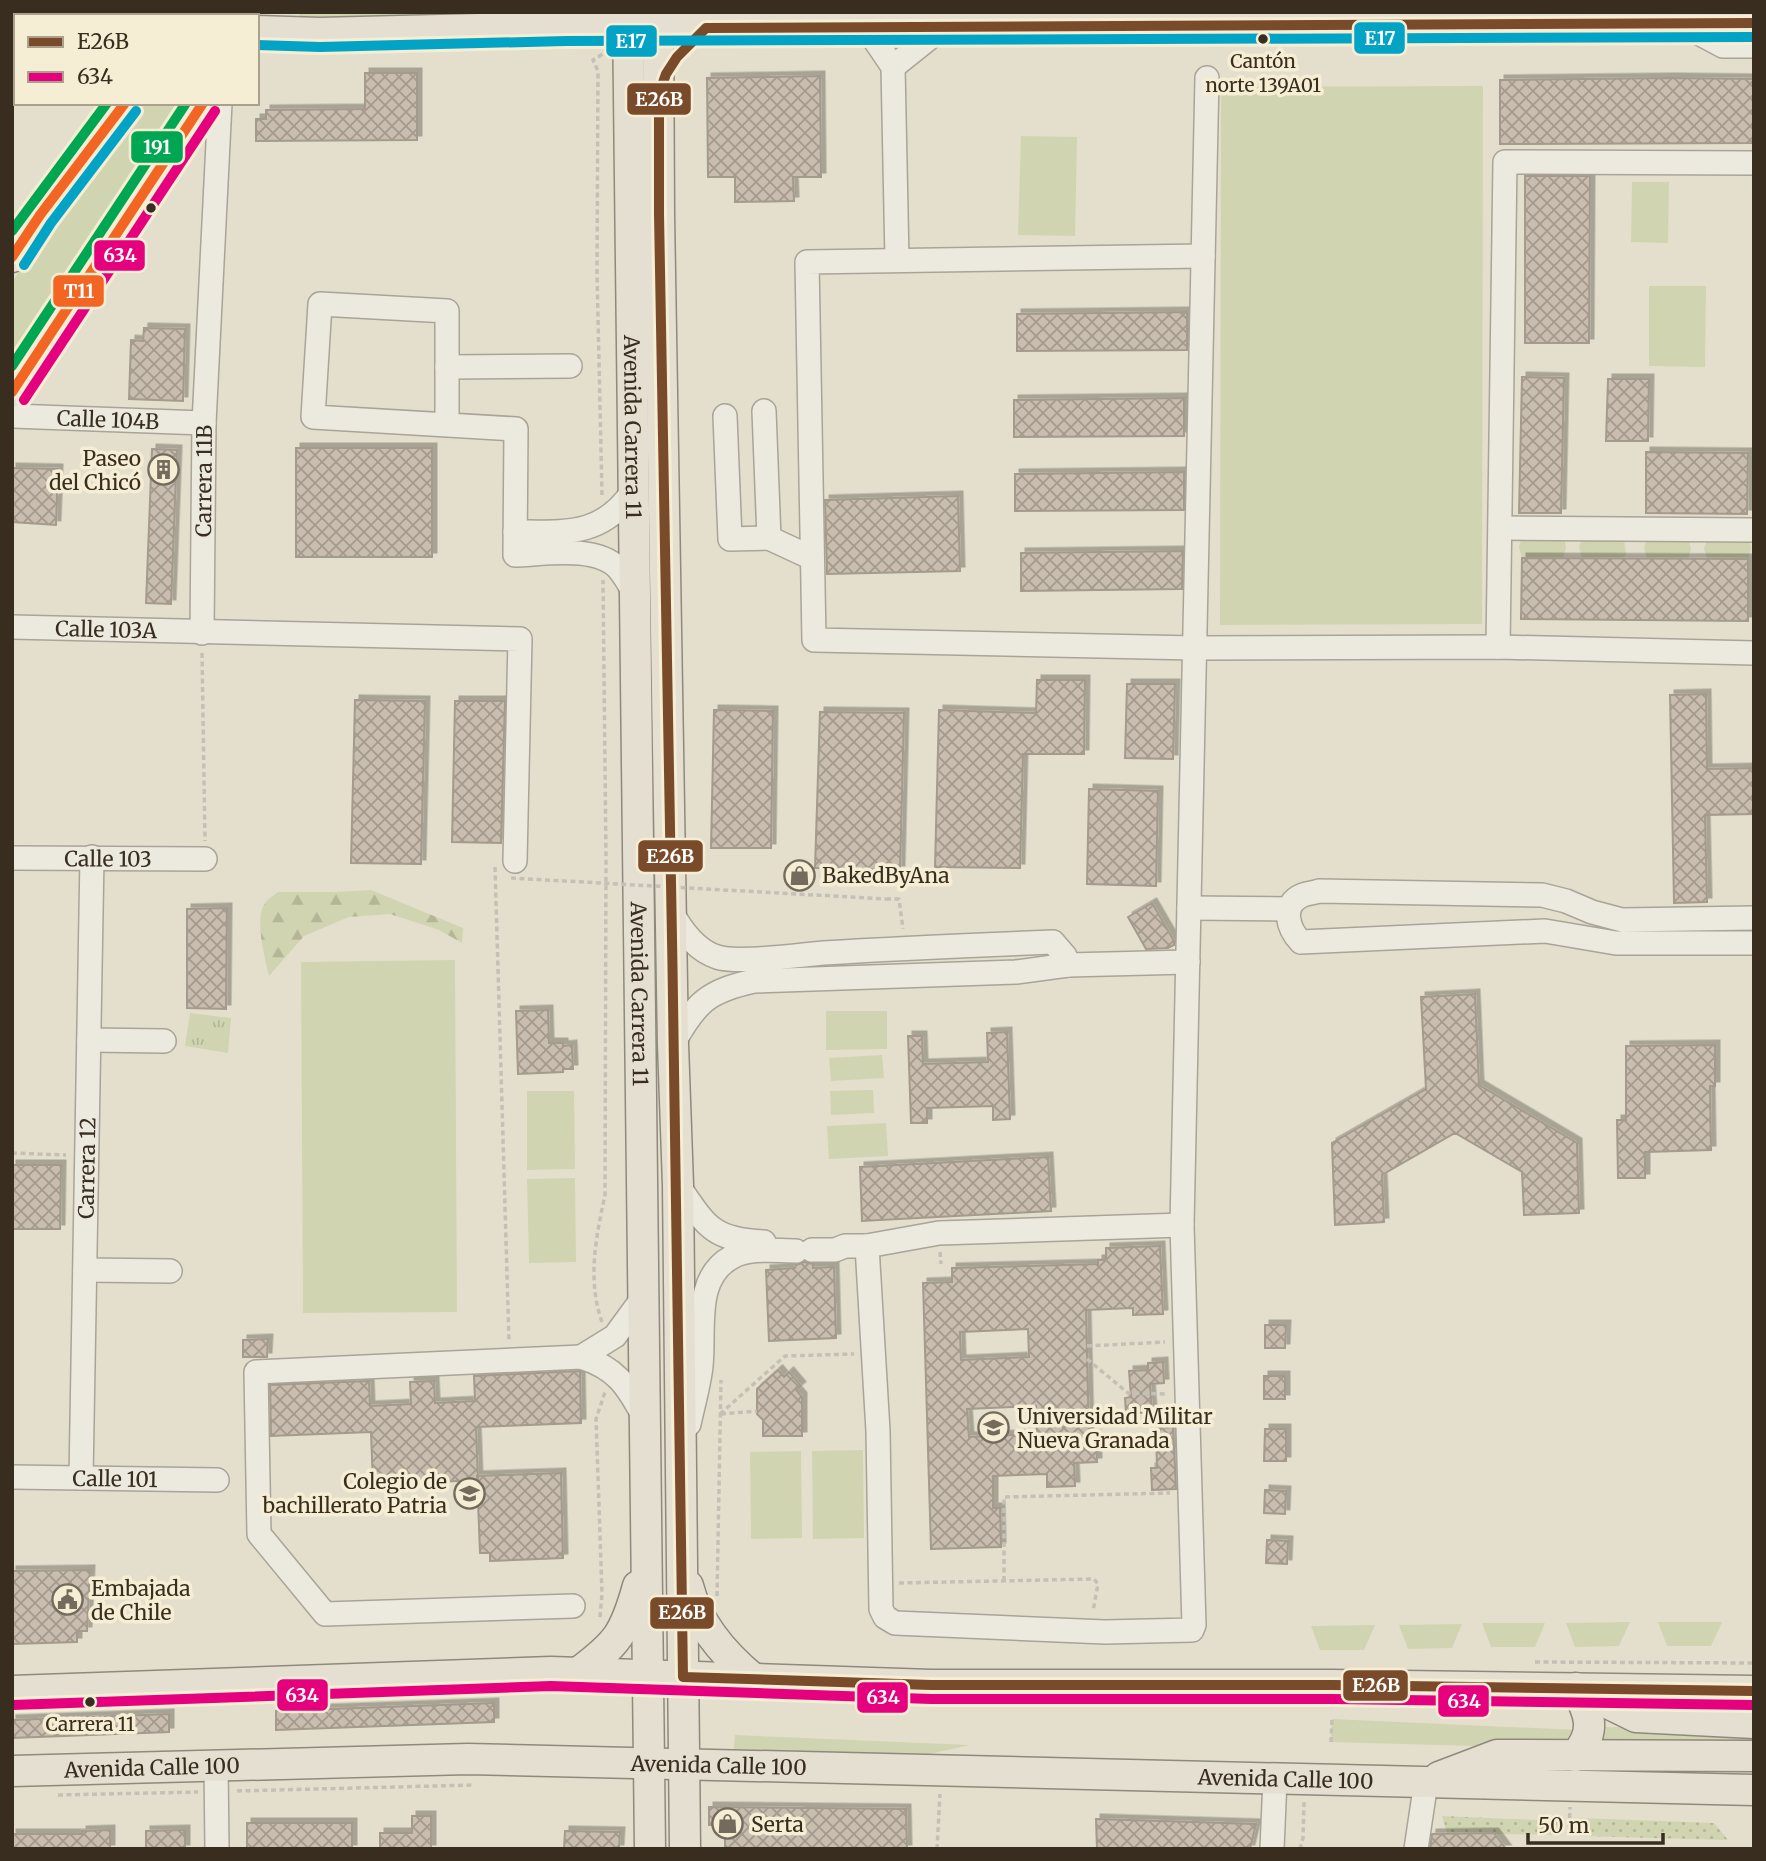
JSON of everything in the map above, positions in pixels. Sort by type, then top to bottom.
[{"type":"main road","points":[[259,31],[320,33],[566,27],[628,20],[658,20],[706,28],[943,27],[1034,19],[1754,23]]},
{"type":"main road","name":"Avenida Carrera 11","points":[[628,20],[650,1849]]},
{"type":"main road","name":"Avenida Carrera 11","points":[[658,20],[670,908],[678,1185],[685,1849]]},
{"type":"main road","points":[[566,27],[598,44],[615,61],[629,81]]},
{"type":"main road","points":[[659,94],[672,62],[690,41],[706,28]]},
{"type":"main road","points":[[99,137],[110,105]]},
{"type":"main road","points":[[12,257],[40,215],[123,105]]},
{"type":"main road","points":[[12,392],[202,105]]},
{"type":"main road","points":[[579,1672],[615,1643],[624,1629],[646,1552]]},
{"type":"main road","points":[[683,1567],[690,1593],[708,1630],[727,1656],[755,1680]]},
{"type":"main road","points":[[12,1691],[579,1672],[931,1685],[1333,1685],[1754,1691]]},
{"type":"main road","points":[[1576,1688],[1636,1717],[1754,1723]]},
{"type":"main road","points":[[1576,1688],[1586,1709],[1589,1734],[1585,1745],[1576,1756]]},
{"type":"main road","name":"Avenida Calle 100","points":[[1426,1782],[1497,1755],[1754,1756]]},
{"type":"main road","points":[[1580,1794],[1634,1756]]},
{"type":"main road","name":"Avenida Calle 100","points":[[12,1771],[216,1778],[468,1759],[1426,1782],[1580,1794],[1754,1790]]},
{"type":"street","points":[[1682,23],[1723,46],[1754,46]]},
{"type":"street","points":[[866,27],[893,67],[897,260]]},
{"type":"street","points":[[893,67],[943,27]]},
{"type":"street","points":[[856,1246],[877,1431],[881,1609],[885,1617],[895,1623],[1105,1632],[1188,1631],[1194,1628],[1182,1225],[1207,78]]},
{"type":"street","name":"Carrera 11B","points":[[202,633],[204,423],[220,105]]},
{"type":"street","points":[[1498,647],[1505,162],[1754,163]]},
{"type":"street","points":[[1203,256],[807,262],[814,640],[1195,648],[1498,647],[1754,653]]},
{"type":"street","points":[[447,425],[447,312],[320,304],[313,417],[447,425],[516,429],[515,543]]},
{"type":"street","points":[[447,367],[570,366]]},
{"type":"street","points":[[764,411],[769,538]]},
{"type":"street","name":"Calle 104B","points":[[12,416],[204,423]]},
{"type":"street","points":[[725,416],[730,539],[769,538],[812,558]]},
{"type":"street","points":[[515,543],[586,529],[603,522],[615,513],[633,491]]},
{"type":"street","points":[[1501,528],[1754,530]]},
{"type":"street","points":[[515,543],[603,558],[617,567],[636,597]]},
{"type":"street","name":"Calle 103A","points":[[12,627],[520,639],[513,870]]},
{"type":"street","name":"Carrera 12","points":[[81,1478],[92,857]]},
{"type":"street","name":"Calle 103","points":[[12,858],[205,859]]},
{"type":"street","points":[[1754,918],[1622,920],[1542,895],[1319,891],[1300,895],[1289,909],[1288,921],[1292,934],[1301,942],[1545,932],[1616,943],[1754,943]]},
{"type":"street","points":[[670,908],[680,927],[691,939],[718,958],[1053,942],[1065,956],[1068,965]]},
{"type":"street","points":[[1189,908],[1289,909]]},
{"type":"street","points":[[673,1044],[686,1020],[704,999],[718,991],[754,981],[1016,972],[1068,965],[1188,962]]},
{"type":"street","points":[[89,1040],[164,1041]]},
{"type":"street","points":[[678,1185],[703,1221],[720,1234],[741,1241],[804,1247]]},
{"type":"street","points":[[680,1469],[701,1367],[704,1300],[713,1274],[724,1263],[742,1253],[835,1242],[856,1246],[939,1233],[1182,1225]]},
{"type":"street","points":[[85,1270],[170,1271]]},
{"type":"street","points":[[581,1357],[615,1336],[642,1299]]},
{"type":"street","points":[[573,1606],[324,1614],[259,1534],[256,1372],[581,1357],[599,1363],[617,1376],[633,1396],[644,1417]]},
{"type":"street","name":"Calle 101","points":[[12,1477],[217,1480]]},
{"type":"street","points":[[216,1778],[217,1849]]},
{"type":"street","points":[[1272,1849],[1275,1779]]},
{"type":"street","points":[[1416,1849],[1426,1782]]},
{"type":"path","points":[[593,61],[598,71],[597,273],[603,522]]},
{"type":"path","points":[[595,1303],[594,1244],[605,1195],[603,558]]},
{"type":"path","points":[[202,633],[205,859]]},
{"type":"path","points":[[513,870],[899,899],[906,948]]},
{"type":"path","points":[[495,877],[510,1360]]},
{"type":"path","points":[[12,1153],[87,1156]]},
{"type":"path","points":[[1087,1346],[1170,1341]]},
{"type":"path","points":[[720,1414],[786,1356],[863,1353]]},
{"type":"path","points":[[1087,1359],[1128,1394],[1173,1394]]},
{"type":"path","points":[[717,1599],[721,1376]]},
{"type":"path","points":[[720,1414],[757,1410]]},
{"type":"path","points":[[596,1419],[602,1594],[598,1623]]},
{"type":"path","points":[[1091,1616],[1098,1584],[1096,1579],[1004,1581],[1004,1497],[1178,1493]]},
{"type":"path","points":[[1331,1742],[1332,1719]]},
{"type":"path","points":[[937,1849],[940,1771]]},
{"type":"path","points":[[53,1796],[216,1778],[483,1784]]},
{"type":"path","points":[[1569,1835],[1580,1794]]},
{"type":"path","points":[[1300,1849],[1303,1838],[1304,1797]]},
{"type":"green space","points":[[300,13],[595,13],[296,25]]},
{"type":"green space","points":[[1483,86],[1482,624],[1220,625],[1221,87]]},
{"type":"green space","points":[[137,105],[186,105],[12,368],[12,282]]},
{"type":"green space","points":[[1021,136],[1077,137],[1075,236],[1018,235]]},
{"type":"green space","points":[[1632,182],[1669,182],[1668,243],[1631,242]]},
{"type":"green space","points":[[1649,286],[1706,286],[1705,367],[1649,366]]},
{"type":"green space","points":[[1522,537],[1564,537],[1566,548],[1563,558],[1522,558],[1519,547]]},
{"type":"green space","points":[[1583,537],[1624,538],[1626,554],[1623,558],[1582,558],[1579,547]]},
{"type":"green space","points":[[1647,537],[1688,538],[1691,549],[1688,559],[1647,559],[1644,548]]},
{"type":"green space","points":[[1708,538],[1749,538],[1751,549],[1748,559],[1707,559],[1704,548]]},
{"type":"green space","points":[[371,890],[463,928],[462,943],[439,930],[390,914],[349,917],[304,936],[269,976],[260,918],[269,899],[278,892]]},
{"type":"green space","points":[[455,960],[457,1312],[303,1313],[301,962]]},
{"type":"green space","points":[[826,1011],[887,1011],[887,1049],[826,1050]]},
{"type":"green space","points":[[190,1013],[231,1018],[228,1053],[185,1046]]},
{"type":"green space","points":[[882,1055],[884,1078],[831,1081],[829,1058]]},
{"type":"green space","points":[[873,1090],[874,1113],[831,1115],[830,1091]]},
{"type":"green space","points":[[527,1091],[574,1091],[575,1169],[527,1170]]},
{"type":"green space","points":[[886,1123],[888,1156],[829,1159],[827,1126]]},
{"type":"green space","points":[[575,1178],[576,1262],[529,1263],[527,1179]]},
{"type":"green space","points":[[863,1450],[864,1538],[813,1539],[812,1451]]},
{"type":"green space","points":[[801,1451],[802,1538],[751,1539],[750,1452]]},
{"type":"green space","points":[[1630,1622],[1619,1646],[1575,1647],[1566,1623]]},
{"type":"green space","points":[[1658,1622],[1722,1622],[1711,1646],[1667,1646]]},
{"type":"green space","points":[[1482,1623],[1545,1623],[1535,1647],[1491,1647]]},
{"type":"green space","points":[[1462,1624],[1452,1648],[1408,1649],[1399,1625]]},
{"type":"green space","points":[[1375,1625],[1364,1650],[1320,1650],[1311,1626]]},
{"type":"green space","points":[[1332,1719],[1578,1730],[1575,1749],[1331,1742]]},
{"type":"green space","points":[[1597,1727],[1754,1731],[1754,1752],[1596,1746]]},
{"type":"green space","points":[[735,1735],[970,1745],[916,1757],[733,1756]]},
{"type":"green space","points":[[1442,1816],[1561,1821],[1561,1835],[1447,1833]]},
{"type":"green space","points":[[1580,1818],[1714,1823],[1728,1840],[1580,1836]]},
{"type":"building","points":[[365,73],[417,73],[417,140],[256,141],[256,119],[266,119],[266,110],[365,109]]},
{"type":"building","points":[[820,76],[821,177],[793,177],[794,201],[735,202],[735,177],[708,177],[707,78]]},
{"type":"building","points":[[1754,79],[1754,143],[1500,144],[1500,80]]},
{"type":"building","points":[[1525,176],[1590,176],[1589,343],[1525,343]]},
{"type":"building","points":[[1187,312],[1187,350],[1017,351],[1017,314]]},
{"type":"building","points":[[144,328],[185,329],[183,401],[129,399],[131,340],[143,341]]},
{"type":"building","points":[[1522,377],[1564,378],[1561,513],[1519,513]]},
{"type":"building","points":[[1608,379],[1649,379],[1648,441],[1606,441]]},
{"type":"building","points":[[1184,398],[1184,436],[1014,437],[1014,400]]},
{"type":"building","points":[[296,448],[432,448],[432,557],[296,557]]},
{"type":"building","points":[[152,449],[177,450],[171,604],[146,603]]},
{"type":"building","points":[[1646,452],[1748,453],[1747,514],[1646,513]]},
{"type":"building","points":[[12,468],[58,469],[56,525],[12,522]]},
{"type":"building","points":[[1184,472],[1184,510],[1015,511],[1015,474]]},
{"type":"building","points":[[958,496],[960,571],[827,574],[825,500]]},
{"type":"building","points":[[1183,551],[1182,589],[1021,591],[1021,553]]},
{"type":"building","points":[[1522,558],[1748,559],[1748,621],[1521,619]]},
{"type":"building","points":[[1037,680],[1085,680],[1084,754],[1023,754],[1020,868],[935,867],[939,710],[1036,713]]},
{"type":"building","points":[[1127,684],[1175,684],[1173,759],[1125,758]]},
{"type":"building","points":[[1706,694],[1707,769],[1754,768],[1754,814],[1705,815],[1707,902],[1674,903],[1670,695]]},
{"type":"building","points":[[355,700],[425,701],[421,864],[351,863]]},
{"type":"building","points":[[455,701],[505,701],[501,843],[452,842]]},
{"type":"building","points":[[714,710],[773,711],[771,848],[711,848]]},
{"type":"building","points":[[820,712],[904,713],[900,870],[815,868]]},
{"type":"building","points":[[1089,789],[1158,791],[1156,886],[1087,884]]},
{"type":"building","points":[[1152,903],[1174,941],[1174,945],[1168,948],[1146,949],[1128,917]]},
{"type":"building","points":[[227,908],[226,1009],[187,1008],[187,909]]},
{"type":"building","points":[[1475,994],[1479,1085],[1577,1143],[1579,1213],[1524,1215],[1522,1172],[1455,1133],[1382,1175],[1384,1222],[1335,1225],[1332,1143],[1426,1089],[1421,997]]},
{"type":"building","points":[[548,1010],[549,1043],[572,1045],[573,1069],[518,1074],[516,1011]]},
{"type":"building","points":[[1007,1032],[1010,1119],[993,1120],[993,1106],[927,1108],[927,1123],[911,1123],[908,1036],[922,1036],[923,1064],[988,1062],[987,1033]]},
{"type":"building","points":[[1715,1045],[1715,1086],[1710,1086],[1711,1150],[1645,1152],[1645,1178],[1618,1178],[1617,1120],[1626,1120],[1626,1046]]},
{"type":"building","points":[[1048,1157],[1051,1211],[862,1221],[860,1167]]},
{"type":"building","points":[[12,1165],[61,1165],[60,1229],[12,1229]]},
{"type":"building","points":[[1160,1246],[1163,1314],[1133,1315],[1133,1308],[1086,1310],[1089,1436],[1096,1435],[1097,1462],[1074,1463],[1075,1486],[1047,1487],[1047,1474],[993,1476],[993,1508],[1000,1508],[1001,1547],[931,1549],[923,1283],[952,1282],[952,1268],[1098,1264],[1098,1260],[1106,1260],[1106,1248]],"holes":[[[1028,1329],[1029,1357],[961,1360],[960,1332]],[[1036,1406],[1037,1434],[969,1437],[967,1409]]]},
{"type":"building","points":[[804,1262],[813,1264],[813,1268],[834,1267],[836,1338],[769,1341],[766,1270],[795,1268]]},
{"type":"building","points":[[1265,1325],[1286,1325],[1285,1348],[1265,1348]]},
{"type":"building","points":[[268,1339],[267,1357],[243,1357],[243,1340]]},
{"type":"building","points":[[1163,1362],[1164,1383],[1150,1384],[1152,1412],[1126,1414],[1125,1398],[1131,1397],[1129,1371],[1148,1370],[1148,1363]]},
{"type":"building","points":[[778,1370],[784,1377],[789,1372],[801,1386],[796,1390],[802,1397],[802,1436],[763,1436],[763,1420],[757,1414],[757,1389]]},
{"type":"building","points":[[580,1371],[581,1423],[476,1427],[478,1480],[373,1485],[371,1432],[271,1436],[270,1385],[369,1381],[370,1406],[411,1404],[410,1382],[434,1381],[435,1403],[475,1401],[474,1376]]},
{"type":"building","points":[[1264,1376],[1285,1376],[1285,1399],[1264,1399]]},
{"type":"building","points":[[1173,1427],[1176,1489],[1152,1490],[1151,1468],[1157,1468],[1156,1428]]},
{"type":"building","points":[[1265,1429],[1286,1429],[1286,1461],[1264,1461]]},
{"type":"building","points":[[561,1473],[563,1558],[490,1561],[490,1553],[480,1553],[477,1476]]},
{"type":"building","points":[[1265,1490],[1286,1491],[1285,1514],[1264,1513]]},
{"type":"building","points":[[1267,1540],[1288,1541],[1287,1564],[1266,1563]]},
{"type":"building","points":[[90,1570],[87,1631],[77,1631],[77,1642],[12,1644],[12,1571]]},
{"type":"building","points":[[494,1703],[494,1722],[276,1730],[276,1711]]},
{"type":"building","name":"Carrera 11","points":[[169,1714],[169,1732],[12,1738],[12,1720]]},
{"type":"building","points":[[709,1807],[906,1809],[907,1849],[725,1848],[725,1825],[709,1825]]},
{"type":"building","points":[[412,1816],[431,1816],[431,1849],[380,1849],[380,1833],[412,1833]]},
{"type":"building","points":[[1096,1819],[1256,1824],[1250,1849],[1097,1849]]},
{"type":"building","points":[[247,1823],[352,1823],[352,1849],[247,1849]]},
{"type":"building","points":[[110,1830],[110,1849],[12,1849],[12,1834],[82,1834],[82,1831]]},
{"type":"building","points":[[185,1830],[185,1849],[146,1849],[146,1831]]},
{"type":"building","points":[[565,1831],[620,1832],[619,1849],[564,1849]]},
{"type":"building","points":[[1494,1833],[1506,1849],[1430,1849],[1432,1834]]},
{"type":"transit line","name":"E26B","points":[[1754,23],[706,28],[677,57],[666,74],[659,94],[683,1677],[931,1685],[1333,1685],[1754,1691]]},
{"type":"transit line","name":"E17","points":[[259,45],[320,47],[566,41],[1754,37]]},
{"type":"transit line","name":"191","points":[[12,231],[106,105]]},
{"type":"transit line","name":"T11","points":[[12,257],[40,215],[123,105]]},
{"type":"transit line","name":"191","points":[[12,366],[185,105]]},
{"type":"transit line","name":"T11","points":[[12,392],[202,105]]},
{"type":"transit line","name":"E17","points":[[24,265],[51,223],[136,111]]},
{"type":"transit line","name":"634","points":[[24,400],[215,111]]},
{"type":"transit line","name":"634","points":[[12,1705],[551,1686],[931,1699],[1333,1699],[1754,1705]]},
{"type":"place","name":"Cantón norte 139A01","points":[[1263,39]]},
{"type":"place","name":"Paseo del Chicó","points":[[164,470]]},
{"type":"place","name":"BakedByAna","points":[[799,875]]},
{"type":"place","name":"Universidad Militar Nueva Granada","points":[[994,1428]]},
{"type":"place","name":"Colegio de bachillerato Patria","points":[[470,1493]]},
{"type":"place","name":"Embajada de Chile","points":[[68,1600]]},
{"type":"place","name":"Carrera 11","points":[[90,1702]]},
{"type":"place","name":"Serta","points":[[728,1824]]}]
